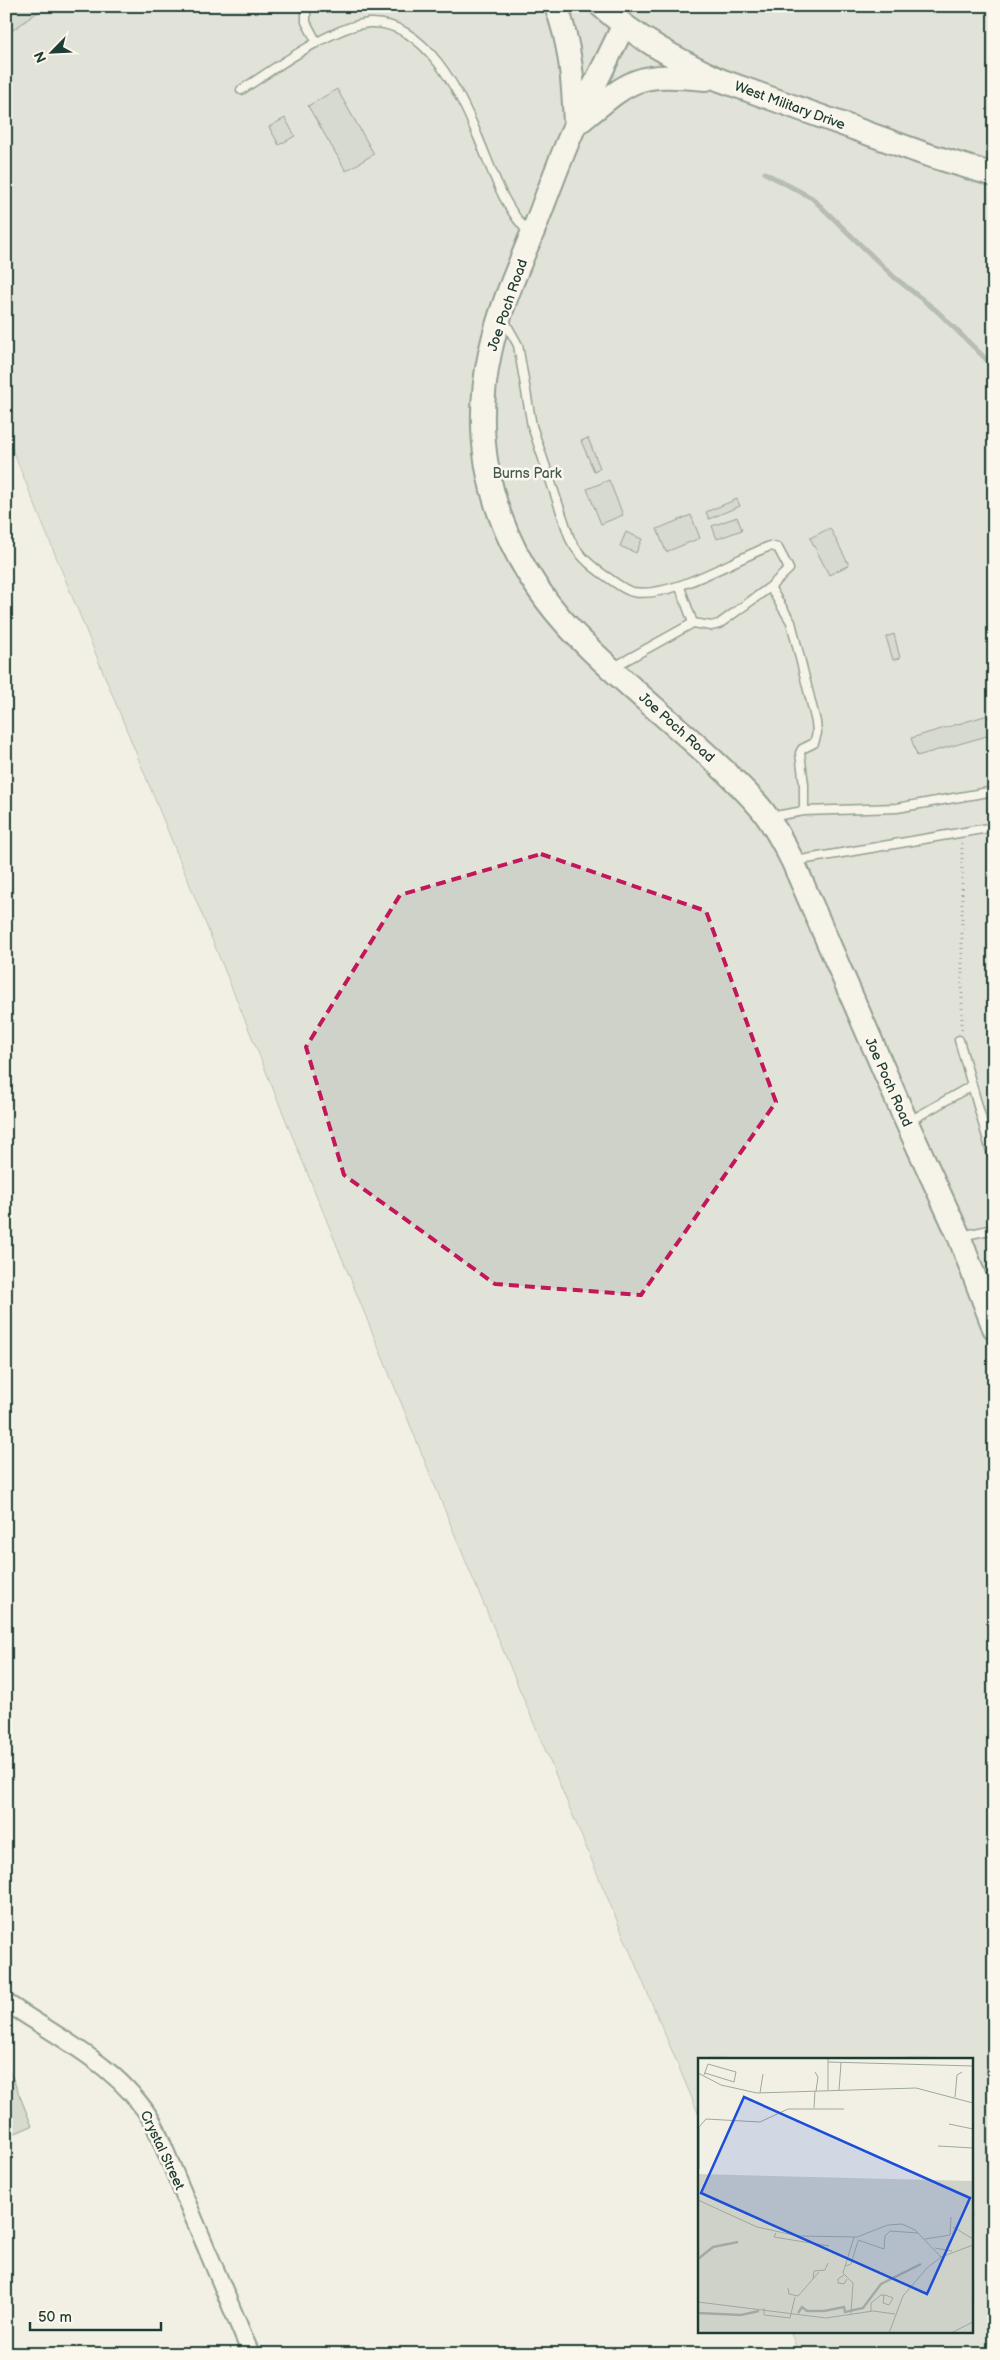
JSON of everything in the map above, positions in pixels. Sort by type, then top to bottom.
[{"type":"street","name":"Joe Poch Road","points":[[556,6],[566,32],[572,64],[575,125]]},
{"type":"street","name":"West Military Drive","points":[[601,6],[623,26],[691,66],[720,80],[925,154],[994,175]]},
{"type":"street","name":"Joe Poch Road","points":[[623,26],[575,125],[531,235],[501,316],[490,353],[484,424],[486,458],[492,491],[500,518],[512,546],[532,579],[556,612],[590,650],[747,792],[767,817],[793,862],[906,1122],[959,1236],[992,1319]]},
{"type":"street","name":"Joe Poch Road","points":[[575,125],[621,88],[633,81],[650,76],[667,75],[720,80]]},
{"type":"street","name":"Crystal Street","points":[[6,2002],[115,2075],[142,2104],[154,2124],[251,2354]]},
{"type":"lane","points":[[306,6],[306,22],[317,43]]},
{"type":"lane","points":[[242,90],[317,43],[367,23],[383,24],[415,39],[430,53],[453,84],[470,115],[505,201],[518,221],[531,235]]},
{"type":"lane","points":[[501,316],[518,345],[532,426],[574,547],[596,570],[634,592],[663,591],[680,587],[720,567],[774,546],[783,554],[789,569],[770,588],[719,624],[711,626],[693,623],[612,668]]},
{"type":"lane","points":[[680,587],[693,623]]},
{"type":"lane","points":[[770,588],[790,622],[816,722],[817,733],[814,743],[802,749],[800,753],[804,784],[804,811]]},
{"type":"lane","points":[[767,817],[804,811],[896,808],[994,791]]},
{"type":"lane","points":[[793,862],[994,827]]},
{"type":"lane","points":[[958,1040],[994,1162]]},
{"type":"lane","points":[[906,1122],[972,1086]]},
{"type":"lane","points":[[959,1236],[994,1229]]},
{"type":"path","points":[[958,1040],[963,1024],[962,832]]},
{"type":"highlighted area","points":[[541,854],[706,911],[776,1102],[641,1295],[495,1284],[344,1175],[306,1047],[400,895]]},
{"type":"green space","name":"Burns Park","points":[[6,6],[994,6],[994,2354],[799,2354],[790,2332],[972,2332],[972,2058],[698,2058],[698,2113],[466,1562],[6,434]]},
{"type":"building","points":[[6,6],[46,6],[6,35]]},
{"type":"building","points":[[337,89],[374,154],[346,171],[308,106]]},
{"type":"building","points":[[285,118],[295,136],[279,145],[269,127]]},
{"type":"building","points":[[588,438],[600,468],[594,471],[581,441]]},
{"type":"building","points":[[609,480],[623,515],[601,524],[587,489]]},
{"type":"building","points":[[737,499],[740,506],[709,519],[706,512]]},
{"type":"building","points":[[691,515],[700,538],[666,552],[657,529]]},
{"type":"building","points":[[737,517],[742,530],[717,539],[712,526]]},
{"type":"building","points":[[830,528],[849,565],[829,575],[810,538]]},
{"type":"building","points":[[626,532],[642,539],[636,553],[620,546]]},
{"type":"building","points":[[894,634],[900,658],[893,660],[886,637]]},
{"type":"building","points":[[988,715],[994,734],[917,756],[911,738]]},
{"type":"building","points":[[6,2062],[32,2126],[6,2137]]},
{"type":"waterway","points":[[765,173],[812,198],[894,277],[937,311],[994,367]]}]
